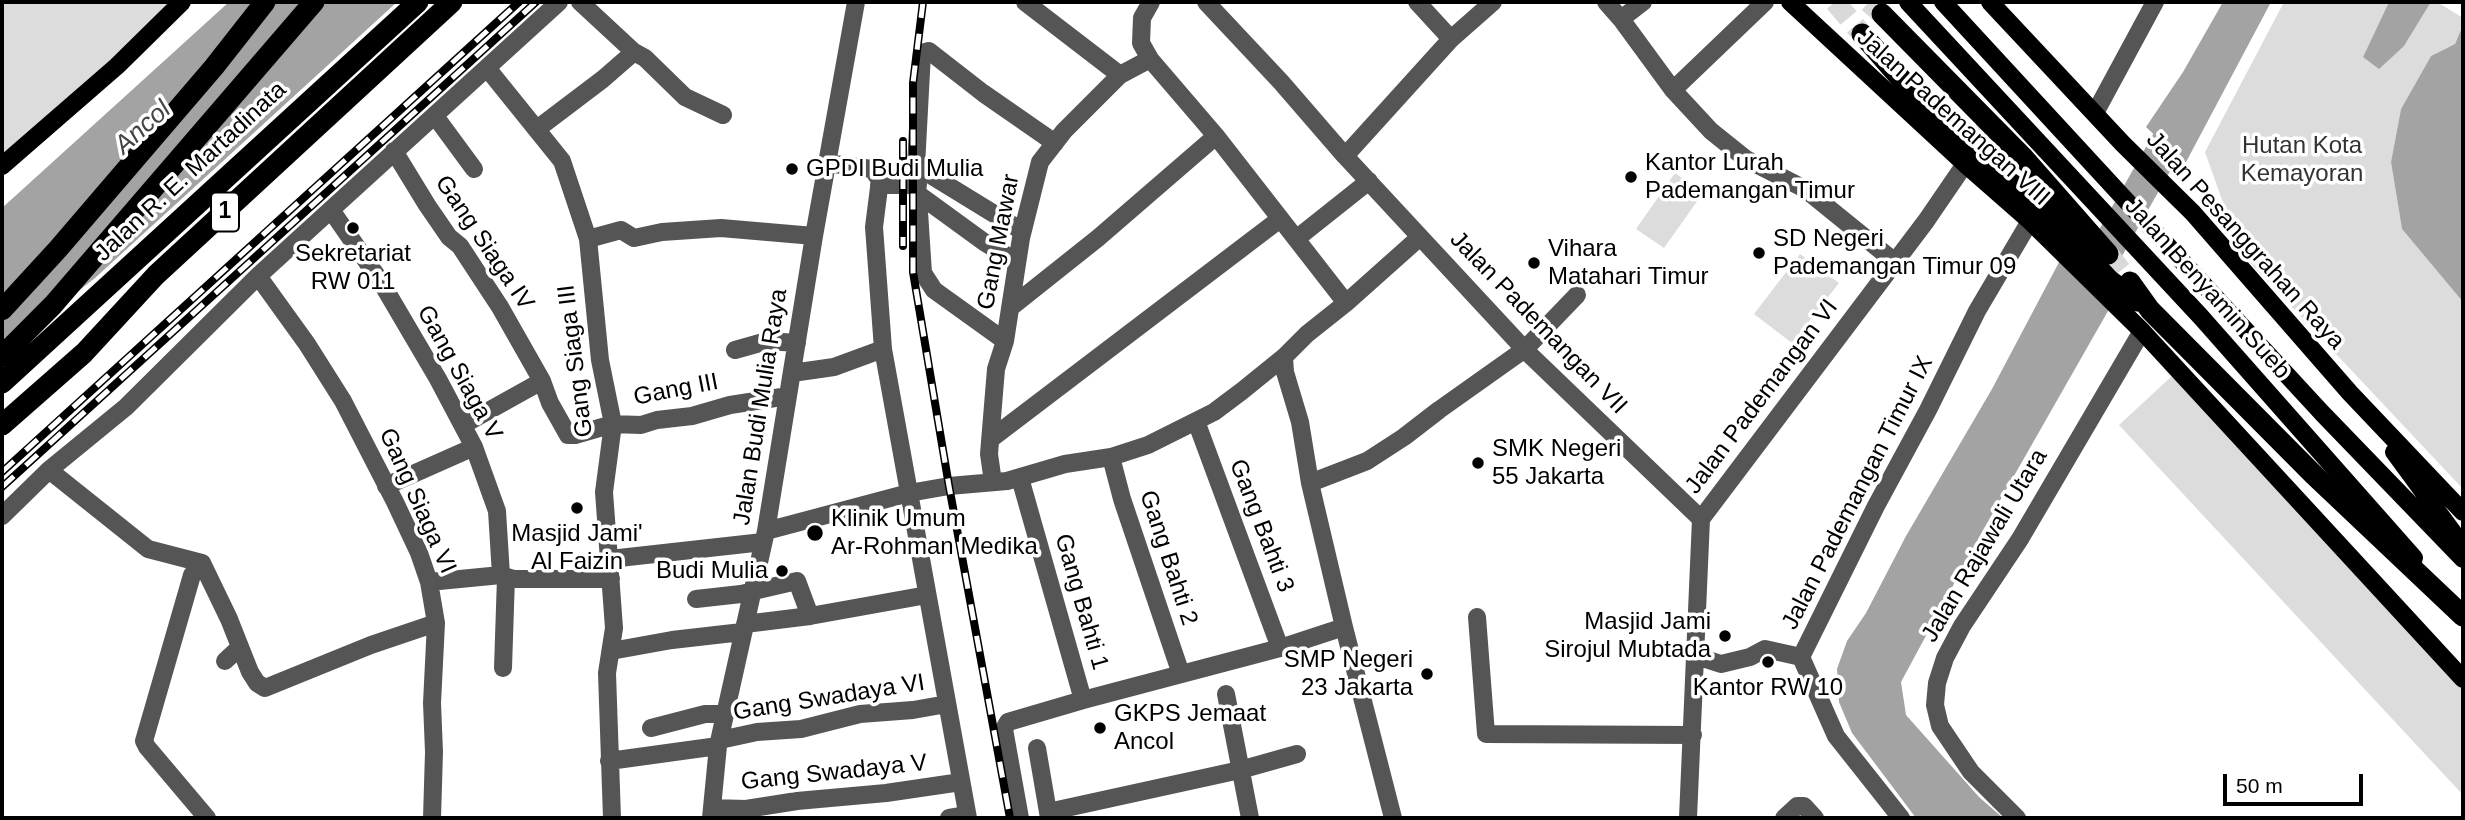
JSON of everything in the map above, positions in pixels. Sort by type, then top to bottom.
[{"type":"highway","points":[[2,310],[214,67],[265,2]]},
{"type":"highway","points":[[2,356],[62,294],[314,2]]},
{"type":"highway","name":"Jalan R. E. Martadinata","points":[[2,383],[418,2]]},
{"type":"highway","name":"1","points":[[2,425],[84,354],[156,275],[452,2]]},
{"type":"highway","points":[[1882,15],[2022,156],[2108,254]]},
{"type":"highway","points":[[1862,34],[1942,126],[1990,170],[2034,200],[2109,280],[2127,287],[2142,322],[2313,474],[2463,615]]},
{"type":"highway","points":[[1943,78],[1971,128]]},
{"type":"highway","points":[[1994,154],[2024,182],[2034,200]]},
{"type":"main road","points":[[2,166],[117,66],[182,2]]},
{"type":"main road","name":"Jalan Pademangan VIII","points":[[1790,2],[1965,164],[2142,322]]},
{"type":"main road","name":"Jalan Benyamin Sueb","points":[[1908,2],[2201,317],[2463,615]]},
{"type":"main road","name":"Jalan Benyamin Sueb","points":[[1943,2],[2322,413],[2463,559]]},
{"type":"main road","name":"Jalan Pesanggrahan Raya","points":[[1990,2],[2123,144],[2183,203],[2350,393],[2463,512]]},
{"type":"main road","points":[[2142,322],[2463,679]]},
{"type":"main road","points":[[2350,393],[2463,546]]},
{"type":"street","points":[[2,516],[49,470],[126,407],[258,276],[559,2]]},
{"type":"street","points":[[580,2],[685,97],[723,115]]},
{"type":"street","name":"Jalan Budi Mulia Raya","points":[[712,813],[719,743],[765,536],[854,2]]},
{"type":"street","points":[[1025,2],[1119,75]]},
{"type":"street","points":[[1151,2],[1142,18],[1141,43],[1150,60],[1216,136],[1280,219],[1300,236],[1352,298]]},
{"type":"street","name":"Jalan Pademangan VII","points":[[1206,2],[1525,349],[1701,519]]},
{"type":"street","points":[[1417,2],[1451,39]]},
{"type":"street","points":[[1345,156],[1451,39],[1493,2]]},
{"type":"street","points":[[1606,2],[1673,90],[1711,131],[1746,159],[1805,189],[1895,262]]},
{"type":"street","points":[[1621,19],[1643,2]]},
{"type":"street","points":[[1673,90],[1765,2]]},
{"type":"street","points":[[2095,113],[2155,2]]},
{"type":"street","points":[[1005,341],[934,290],[923,273],[916,166],[922,53],[929,51],[1055,143]]},
{"type":"street","points":[[537,129],[634,52]]},
{"type":"street","name":"Gang Mawar","points":[[993,482],[989,454],[996,369],[1005,341],[1022,231],[1040,162],[1119,75],[1150,60]]},
{"type":"street","name":"Gang Siaga III","points":[[487,68],[562,161],[588,239],[600,360],[613,424],[604,492],[614,628],[607,673],[612,818]]},
{"type":"street","points":[[435,116],[474,169]]},
{"type":"street","points":[[1010,308],[1098,238],[1216,136]]},
{"type":"street","name":"Gang Siaga IV","points":[[394,151],[426,205],[449,237],[460,246],[500,307],[542,381],[550,403],[568,435],[613,424]]},
{"type":"street","points":[[827,163],[872,169],[877,173],[879,185],[874,227],[883,349],[961,782],[961,817]]},
{"type":"street","name":"Jalan Pademangan VI","points":[[1688,818],[1701,519],[1926,221],[1965,164]]},
{"type":"street","points":[[916,166],[1022,231]]},
{"type":"street","points":[[1300,236],[1369,181]]},
{"type":"street","points":[[879,185],[918,190],[984,242],[1017,262]]},
{"type":"street","name":"Gang Siaga V","points":[[331,210],[381,282],[474,447],[497,510],[503,576],[503,668]]},
{"type":"street","points":[[992,438],[1280,219]]},
{"type":"street","name":"Jalan Pademangan Timur IX","points":[[1901,818],[1836,736],[1801,657],[1977,311],[2030,221]]},
{"type":"street","points":[[588,239],[621,230],[634,238],[662,232],[721,228],[814,236]]},
{"type":"street","points":[[610,559],[765,536],[909,493],[1020,478],[1065,464],[1111,457],[1148,445],[1214,411],[1284,363],[1307,334],[1420,237]]},
{"type":"street","name":"Gang Siaga VI","points":[[258,276],[307,344],[343,401],[419,553],[429,582],[436,623],[432,703],[432,818]]},
{"type":"street","points":[[1310,483],[1376,455],[1525,349],[1577,295]]},
{"type":"street","name":"Jalan Rajawali Utara","points":[[2017,818],[1971,772],[1940,726],[1935,705],[1937,683],[1945,658],[1962,626],[2020,539],[2142,322]]},
{"type":"street","points":[[735,350],[767,341],[797,343]]},
{"type":"street","points":[[792,373],[834,367],[883,349]]},
{"type":"street","points":[[1284,363],[1300,422],[1339,628],[1394,818]]},
{"type":"street","points":[[463,425],[542,381]]},
{"type":"street","name":"Gang III","points":[[613,424],[641,425],[657,419],[692,416],[730,405],[788,396]]},
{"type":"street","name":"Gang Bahti 3","points":[[1196,421],[1280,648]]},
{"type":"street","points":[[386,486],[474,447]]},
{"type":"street","name":"Gang Bahti 2","points":[[1111,457],[1122,499],[1181,674]]},
{"type":"street","points":[[49,470],[148,550],[202,563]]},
{"type":"street","name":"Gang Bahti 1","points":[[1020,478],[1083,700]]},
{"type":"street","points":[[202,563],[253,678],[265,688],[371,645],[436,623]]},
{"type":"street","points":[[202,563],[192,575],[144,741],[207,818]]},
{"type":"street","points":[[429,582],[503,576],[611,579]]},
{"type":"street","points":[[696,599],[751,592],[797,581],[810,616]]},
{"type":"street","points":[[611,651],[927,595]]},
{"type":"street","points":[[1477,617],[1486,734],[1693,735]]},
{"type":"street","points":[[1020,818],[1004,729],[1008,722],[1280,648],[1339,628]]},
{"type":"street","points":[[225,661],[240,647]]},
{"type":"street","points":[[1696,656],[1721,664],[1750,657],[1765,649],[1801,657]]},
{"type":"street","points":[[1226,694],[1250,818]]},
{"type":"street","name":"Gang Swadaya VI","points":[[609,761],[719,743],[757,732],[801,729],[860,713],[947,704]]},
{"type":"street","points":[[651,728],[705,714],[726,714]]},
{"type":"street","points":[[1037,748],[1049,815],[1297,754]]},
{"type":"street","name":"Gang Swadaya V","points":[[712,813],[961,782]]},
{"type":"street","points":[[1784,818],[1797,806],[1804,806],[1815,818]]},
{"type":"green space","points":[[2,2],[182,2],[2,166]]},
{"type":"green space","name":"Hutan Kota Kemayoran","points":[[2284,2],[2389,2],[2363,57],[2404,46],[2431,2],[2437,2],[2463,18],[2455,44],[2431,56],[2401,109],[2391,162],[2402,229],[2463,302],[2463,489],[2241,253],[2205,152]]},
{"type":"green space","points":[[1675,173],[1703,193],[1664,248],[1636,229]]},
{"type":"green space","points":[[1800,254],[1839,283],[1792,343],[1754,314]]},
{"type":"green space","points":[[2173,375],[2463,687],[2463,795],[2119,425]]},
{"type":"water","name":"Ancol","points":[[229,2],[397,2],[95,278],[2,351],[2,208]]},
{"type":"water","points":[[2223,2],[2271,2],[2185,164],[2146,127],[2183,72]]},
{"type":"water","points":[[2389,2],[2431,2],[2404,46],[2379,69],[2363,57]]},
{"type":"water","points":[[2463,25],[2463,302],[2402,229],[2391,162],[2401,109],[2431,56],[2455,44]]},
{"type":"water","points":[[2066,249],[2112,304],[1982,532],[1901,682],[1906,715],[1979,797],[2003,818],[1916,818],[1852,733],[1839,702],[1837,669],[1847,641],[1866,613],[1906,536],[1992,389]]},
{"type":"waterway","points":[[2089,281],[2188,106]]},
{"type":"tunnel","points":[[1835,2],[1862,34]]},
{"type":"tunnel","points":[[1869,2],[1882,14]]},
{"type":"tunnel","points":[[1971,128],[1994,154]]},
{"type":"tunnel","points":[[2108,254],[2130,282]]},
{"type":"railway","points":[[2,472],[519,2]]},
{"type":"railway","points":[[2,487],[536,2]]},
{"type":"railway","points":[[923,2],[913,83],[913,272],[1010,818]]},
{"type":"railway","points":[[903,141],[903,246]]},
{"type":"place","name":"GPDI Budi Mulia","points":[[792,169]]},
{"type":"place","name":"Kantor Lurah Pademangan Timur","points":[[1631,177]]},
{"type":"place","name":"Sekretariat RW 011","points":[[353,228]]},
{"type":"place","name":"SD Negeri Pademangan Timur 09","points":[[1759,253]]},
{"type":"place","name":"Vihara Matahari Timur","points":[[1534,263]]},
{"type":"place","name":"SMK Negeri 55 Jakarta","points":[[1478,463]]},
{"type":"place","name":"Masjid Jami' Al Faizin","points":[[577,508]]},
{"type":"place","name":"Klinik Umum Ar-Rohman Medika","points":[[815,533]]},
{"type":"place","name":"Budi Mulia","points":[[782,571]]},
{"type":"place","name":"Masjid Jami Sirojul Mubtada","points":[[1725,636]]},
{"type":"place","name":"Kantor RW 10","points":[[1768,662]]},
{"type":"place","name":"SMP Negeri 23 Jakarta","points":[[1427,674]]},
{"type":"place","name":"GKPS Jemaat Ancol","points":[[1100,728]]}]
